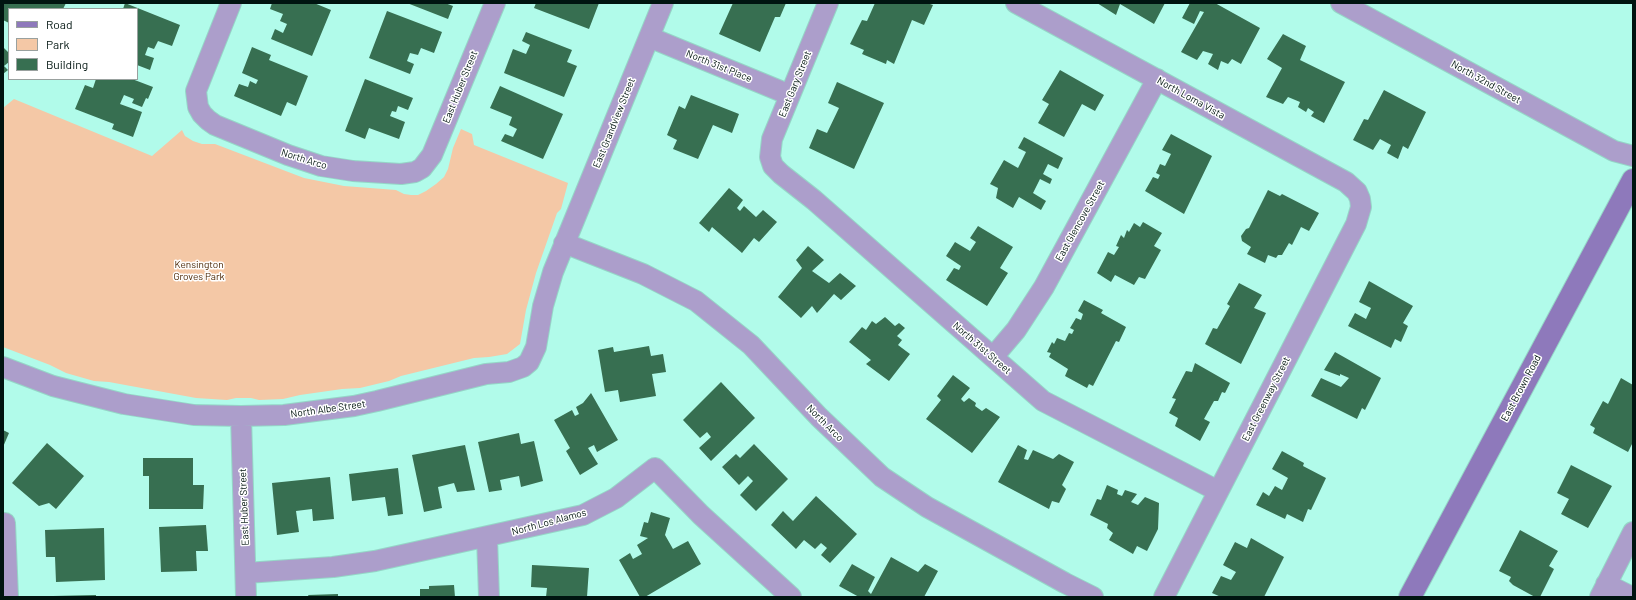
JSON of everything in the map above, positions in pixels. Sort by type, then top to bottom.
[{"type":"main road","name":"East Brown Road","points":[[1410,597],[1633,180]]},
{"type":"street","name":"North Arco","points":[[231,3],[198,84],[196,99],[202,114],[215,125],[288,155],[321,166],[353,171],[401,174],[415,172],[422,168]]},
{"type":"street","name":"East Huber Street","points":[[422,168],[432,156],[495,3]]},
{"type":"street","name":"East Grandview Street","points":[[564,243],[663,3]]},
{"type":"street","name":"East Gary Street","points":[[773,166],[770,157],[771,144],[828,3]]},
{"type":"street","name":"North Loma Vista","points":[[1016,3],[1346,182],[1357,192],[1360,199]]},
{"type":"street","name":"North 32nd Street","points":[[1341,3],[1614,152],[1633,156]]},
{"type":"street","name":"North 31st Place","points":[[648,37],[790,95]]},
{"type":"street","name":"East Glencove Street","points":[[993,357],[1016,330],[1044,287],[1157,79]]},
{"type":"street","name":"North 31st Street","points":[[773,166],[814,200],[1042,400],[1218,492]]},
{"type":"street","name":"East Greenway Street","points":[[1164,597],[1356,224],[1361,207],[1360,199]]},
{"type":"street","name":"North Arco","points":[[564,243],[643,274],[696,301],[751,345],[819,417],[882,478],[1061,590],[1094,597]]},
{"type":"street","name":"North Albe Street","points":[[3,367],[53,386],[124,404],[194,415],[284,415],[354,406],[396,397],[486,374],[509,372],[523,367],[529,362],[536,347],[548,289],[564,243]]},
{"type":"street","name":"East Huber Street","points":[[241,416],[246,597]]},
{"type":"street","name":"North Los Alamos","points":[[246,573],[309,569],[354,564],[400,556],[583,515],[616,498],[655,468],[701,515],[791,597]]},
{"type":"street","points":[[4,523],[8,597]]},
{"type":"street","points":[[1632,597],[1603,590],[1633,532]]},
{"type":"street","points":[[487,537],[489,597]]},
{"type":"green space","name":"Kensington Groves Park","points":[[14,99],[152,156],[182,130],[185,136],[193,141],[202,144],[215,144],[304,178],[344,186],[396,190],[404,194],[411,195],[418,195],[426,191],[444,177],[461,129],[472,134],[474,145],[568,183],[561,209],[557,213],[536,273],[526,310],[520,344],[507,354],[474,358],[360,388],[300,395],[283,399],[259,400],[251,398],[236,398],[227,400],[196,398],[109,382],[94,381],[66,373],[50,365],[3,347],[3,108]]},
{"type":"building","points":[[3,3],[66,3],[64,8],[8,8],[8,22],[3,20]]},
{"type":"building","points":[[125,3],[138,8],[123,8]]},
{"type":"building","points":[[272,3],[314,3],[331,10],[312,56],[271,39],[275,29],[283,33],[287,24],[280,21],[283,14],[270,9]]},
{"type":"building","points":[[407,3],[445,3],[453,6],[448,19]]},
{"type":"building","points":[[536,3],[599,3],[589,29],[534,8]]},
{"type":"building","points":[[733,3],[786,3],[780,17],[775,17],[760,52],[719,34]]},
{"type":"building","points":[[875,3],[927,3],[933,5],[924,25],[912,20],[894,64],[887,60],[886,64],[862,54],[864,50],[850,44],[862,20],[867,21]]},
{"type":"building","points":[[1097,3],[1165,3],[1154,24],[1120,4],[1116,15]]},
{"type":"building","points":[[1190,3],[1215,3],[1260,28],[1241,64],[1232,59],[1228,64],[1221,61],[1218,70],[1208,64],[1213,54],[1203,51],[1197,60],[1181,52],[1204,12],[1200,11],[1194,24],[1182,18]]},
{"type":"building","points":[[138,8],[180,25],[172,46],[158,41],[154,49],[148,47],[145,55],[154,58],[150,70],[138,65]]},
{"type":"building","points":[[387,11],[442,32],[434,53],[421,48],[418,55],[410,53],[407,61],[414,64],[410,74],[369,58]]},
{"type":"building","points":[[526,32],[572,50],[567,62],[577,66],[564,97],[504,73],[513,49],[526,54],[530,45],[522,41]]},
{"type":"building","points":[[1283,34],[1306,46],[1300,60],[1345,82],[1324,123],[1311,116],[1314,112],[1308,108],[1306,112],[1298,107],[1300,102],[1288,97],[1283,104],[1266,97],[1282,68],[1267,59]]},
{"type":"building","points":[[3,47],[8,52],[8,63],[4,66],[8,70],[3,74]]},
{"type":"building","points":[[252,47],[271,55],[269,60],[308,76],[296,106],[287,102],[281,116],[234,96],[239,84],[248,87],[250,81],[256,84],[258,80],[242,73]]},
{"type":"building","points":[[1060,70],[1104,95],[1095,111],[1082,104],[1064,137],[1038,123],[1049,104],[1042,100]]},
{"type":"building","points":[[365,79],[413,98],[408,110],[398,106],[396,112],[392,111],[390,116],[405,122],[399,139],[369,128],[365,139],[345,131]]},
{"type":"building","points":[[96,80],[135,80],[153,87],[148,99],[146,98],[142,107],[132,103],[134,99],[124,95],[120,104],[142,112],[133,137],[112,129],[114,124],[75,109],[85,85],[93,88]]},
{"type":"building","points":[[837,82],[884,103],[854,169],[809,148],[817,129],[827,133],[839,108],[828,103]]},
{"type":"building","points":[[500,86],[563,114],[543,159],[501,141],[505,134],[513,137],[517,129],[509,125],[512,117],[490,108]]},
{"type":"building","points":[[1384,90],[1426,112],[1408,149],[1403,146],[1398,159],[1387,153],[1391,145],[1380,139],[1373,150],[1353,140],[1364,119],[1368,120]]},
{"type":"building","points":[[691,95],[739,114],[732,133],[713,125],[698,159],[673,149],[677,140],[667,135],[679,106],[685,109]]},
{"type":"building","points":[[1171,134],[1212,156],[1184,214],[1145,191],[1153,177],[1158,179],[1160,175],[1156,173],[1160,164],[1165,166],[1171,154],[1162,150]]},
{"type":"building","points":[[1024,137],[1063,158],[1058,169],[1048,164],[1043,174],[1052,179],[1050,184],[1040,179],[1033,193],[1046,201],[1041,210],[1019,197],[1013,208],[996,198],[998,188],[990,184],[1004,160],[1018,168],[1026,152],[1018,148]]},
{"type":"building","points":[[729,188],[743,200],[737,208],[740,211],[744,206],[756,217],[763,210],[777,222],[759,242],[754,238],[742,253],[712,227],[709,232],[699,223]]},
{"type":"building","points":[[1268,190],[1280,196],[1282,194],[1319,213],[1309,231],[1301,227],[1292,245],[1289,243],[1282,255],[1278,255],[1276,258],[1268,255],[1265,263],[1247,254],[1251,247],[1242,241],[1241,236],[1246,229],[1249,228]]},
{"type":"building","points":[[1143,222],[1162,233],[1154,246],[1161,250],[1145,279],[1139,277],[1134,285],[1115,275],[1111,282],[1097,273],[1108,252],[1114,255],[1119,247],[1116,246],[1121,235],[1124,238],[1127,230],[1129,232],[1134,223],[1140,227]]},
{"type":"building","points":[[978,226],[1013,247],[1000,268],[1008,273],[987,306],[946,280],[954,268],[959,270],[961,266],[946,256],[955,242],[970,251],[976,242],[970,238]]},
{"type":"building","points":[[808,246],[824,260],[812,271],[829,283],[840,273],[856,286],[841,300],[834,294],[817,313],[812,306],[801,318],[778,297],[802,268],[796,260]]},
{"type":"building","points":[[1369,281],[1413,306],[1403,323],[1408,326],[1401,342],[1395,339],[1391,348],[1348,326],[1355,313],[1366,319],[1371,308],[1359,302]]},
{"type":"building","points":[[1239,283],[1262,295],[1254,308],[1266,313],[1241,364],[1205,344],[1213,328],[1217,329],[1230,306],[1227,304]]},
{"type":"building","points":[[1084,300],[1103,310],[1101,313],[1126,327],[1119,342],[1116,341],[1093,386],[1089,384],[1087,388],[1065,376],[1068,369],[1049,357],[1051,353],[1047,352],[1052,342],[1054,344],[1057,338],[1065,341],[1069,333],[1072,334],[1074,330],[1070,328],[1076,318],[1081,320],[1083,314],[1078,311]]},
{"type":"building","points":[[885,317],[895,326],[899,323],[905,328],[897,336],[902,340],[898,345],[910,354],[889,381],[866,364],[871,360],[849,342],[862,327],[866,330],[872,321],[876,324]]},
{"type":"building","points":[[649,346],[651,356],[663,354],[666,372],[652,374],[656,396],[620,402],[618,390],[605,392],[598,350],[613,347],[614,352]]},
{"type":"building","points":[[1335,352],[1381,378],[1365,410],[1362,408],[1357,419],[1311,396],[1321,378],[1341,387],[1349,378],[1324,370]]},
{"type":"building","points":[[1195,363],[1230,383],[1225,393],[1222,392],[1218,401],[1214,401],[1204,419],[1210,422],[1200,441],[1175,426],[1178,418],[1169,413],[1176,399],[1172,398],[1186,371],[1192,372]]},
{"type":"building","points":[[953,375],[970,388],[961,399],[964,402],[969,398],[976,403],[975,406],[982,411],[986,408],[1000,417],[972,453],[926,419],[941,400],[937,396]]},
{"type":"building","points":[[1621,378],[1633,385],[1633,442],[1628,452],[1593,433],[1595,428],[1590,425],[1603,401],[1608,404]]},
{"type":"building","points":[[721,382],[755,418],[711,461],[699,448],[711,437],[707,432],[700,438],[683,420]]},
{"type":"building","points":[[591,393],[618,440],[597,452],[594,445],[588,448],[598,464],[580,475],[566,451],[570,448],[554,420],[572,410],[575,416],[579,414],[576,407],[583,403]]},
{"type":"building","points":[[3,430],[9,433],[3,447]]},
{"type":"building","points":[[519,433],[521,444],[534,441],[543,481],[521,487],[519,476],[500,480],[502,490],[489,492],[478,442]]},
{"type":"building","points":[[47,443],[84,476],[56,509],[49,503],[39,506],[12,483]]},
{"type":"building","points":[[754,444],[788,479],[756,511],[740,495],[753,481],[748,476],[739,485],[722,467],[736,454],[740,458]]},
{"type":"building","points":[[465,445],[475,490],[457,492],[454,483],[438,487],[442,508],[424,512],[412,455]]},
{"type":"building","points":[[1018,445],[1027,450],[1024,459],[1028,460],[1033,450],[1053,459],[1059,454],[1074,462],[1062,485],[1066,489],[1059,503],[1052,501],[1049,509],[998,482]]},
{"type":"building","points":[[1282,451],[1304,463],[1303,466],[1326,478],[1311,510],[1308,509],[1303,522],[1287,514],[1285,519],[1256,505],[1263,492],[1269,496],[1275,486],[1282,490],[1288,478],[1272,469]]},
{"type":"building","points":[[143,458],[193,458],[193,485],[204,485],[203,509],[149,509],[149,476],[143,476]]},
{"type":"building","points":[[1571,465],[1612,486],[1588,528],[1561,514],[1569,499],[1557,493]]},
{"type":"building","points":[[398,468],[403,514],[388,516],[385,497],[352,501],[349,474]]},
{"type":"building","points":[[330,477],[334,519],[313,521],[312,509],[296,511],[299,532],[277,535],[272,483]]},
{"type":"building","points":[[1107,485],[1118,490],[1117,494],[1122,496],[1125,490],[1137,494],[1131,502],[1138,505],[1145,497],[1159,503],[1158,529],[1147,551],[1137,546],[1133,554],[1109,540],[1113,533],[1107,528],[1108,524],[1090,515],[1097,499],[1101,500]]},
{"type":"building","points":[[816,496],[857,534],[830,563],[821,555],[827,548],[821,543],[815,549],[804,540],[796,549],[771,525],[783,511],[793,521]]},
{"type":"building","points":[[651,512],[670,518],[665,535],[673,549],[688,541],[701,564],[645,597],[640,597],[619,560],[630,553],[633,559],[642,554],[637,545],[648,538],[640,536],[644,522],[648,523]]},
{"type":"building","points":[[206,525],[208,551],[196,551],[197,571],[161,572],[159,527]]},
{"type":"building","points":[[104,528],[105,580],[56,582],[55,557],[46,557],[45,530]]},
{"type":"building","points":[[1520,530],[1558,551],[1549,566],[1554,569],[1540,597],[1535,597],[1513,585],[1509,581],[1511,577],[1499,571]]},
{"type":"building","points":[[1251,538],[1284,557],[1264,597],[1221,597],[1212,593],[1221,576],[1231,580],[1236,572],[1223,565],[1235,542],[1247,548]]},
{"type":"building","points":[[891,557],[918,572],[925,564],[938,571],[924,597],[859,597],[839,586],[852,564],[875,577],[868,591],[871,594]]},
{"type":"building","points":[[532,565],[589,568],[587,597],[546,597],[547,588],[531,587]]},
{"type":"building","points":[[454,585],[455,597],[420,597],[420,589],[429,589],[429,586]]},
{"type":"building","points":[[338,594],[338,597],[309,597],[308,595]]},
{"type":"building","points":[[96,595],[96,597],[53,597],[53,596]]}]
